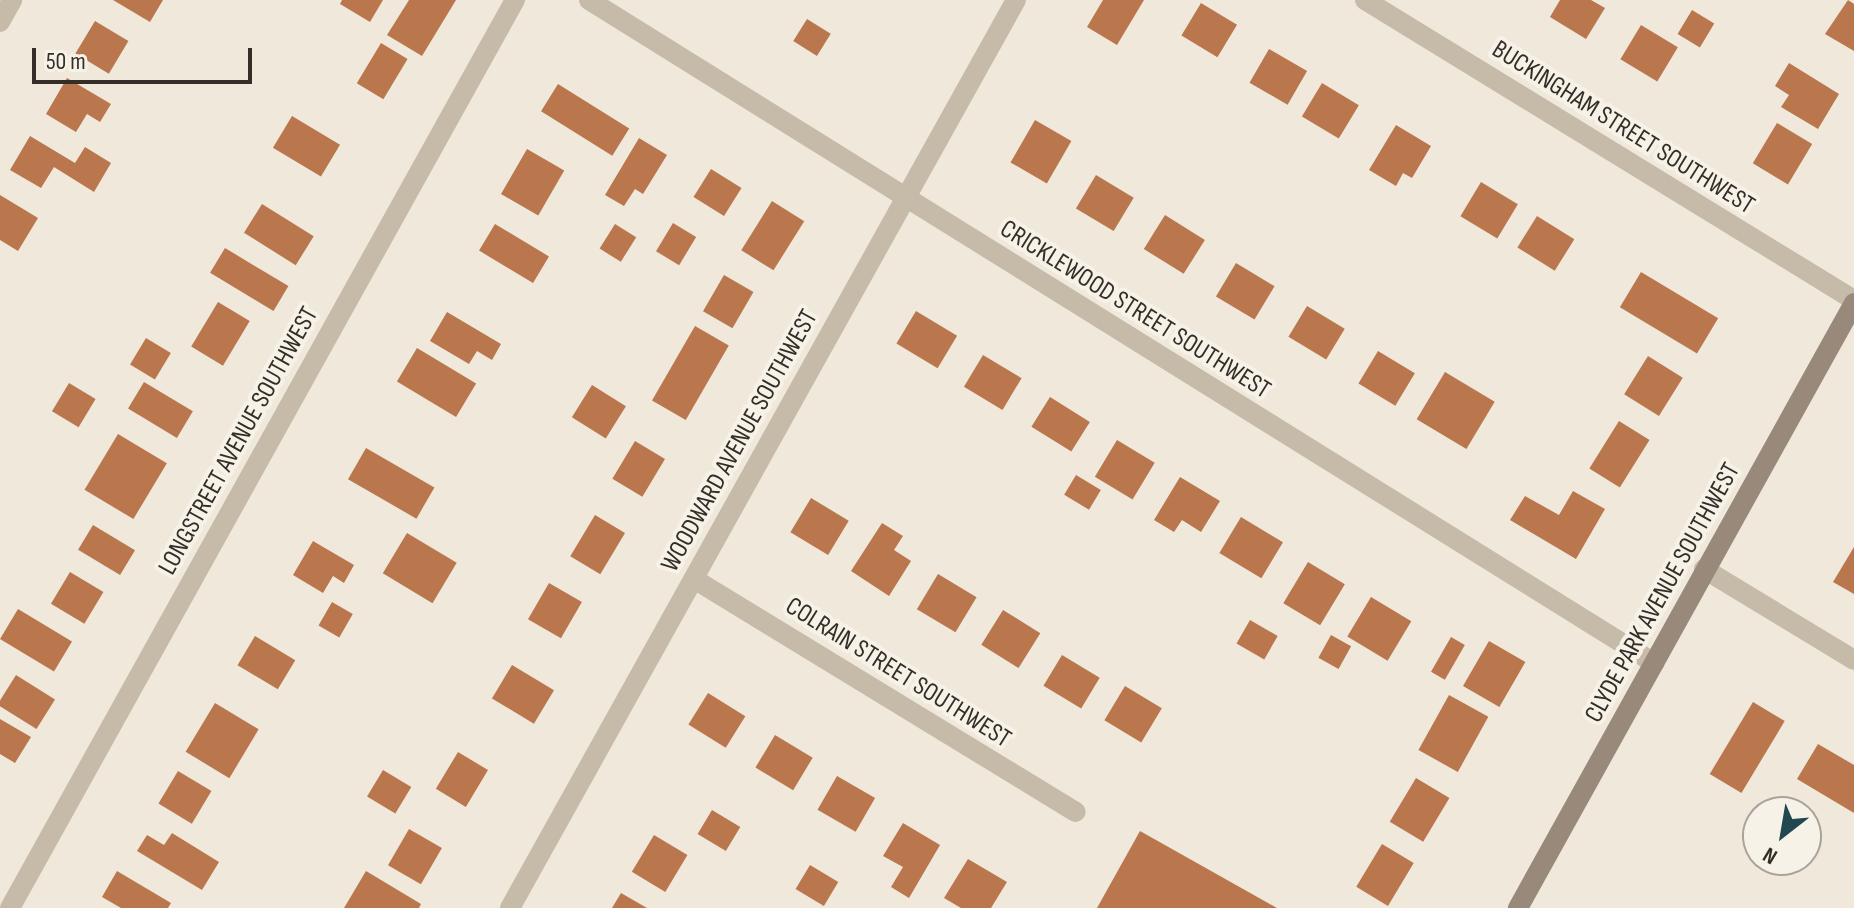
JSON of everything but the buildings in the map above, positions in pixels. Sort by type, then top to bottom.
[{"type":"main road","name":"CLYDE PARK AVENUE SOUTHWEST","points":[[1518,908],[1854,302]]},
{"type":"street","points":[[0,22],[12,0]]},
{"type":"street","name":"LONGSTREET AVENUE SOUTHWEST","points":[[10,908],[515,0]]},
{"type":"street","name":"CRICKLEWOOD STREET SOUTHWEST","points":[[589,0],[1654,663]]},
{"type":"street","name":"WOODWARD AVENUE SOUTHWEST","points":[[510,908],[1016,0]]},
{"type":"street","name":"BUCKINGHAM STREET SOUTHWEST","points":[[1365,0],[1854,302]]},
{"type":"street","points":[[1704,569],[1854,660]]},
{"type":"street","name":"COLRAIN STREET SOUTHWEST","points":[[694,579],[1076,812]]}]
